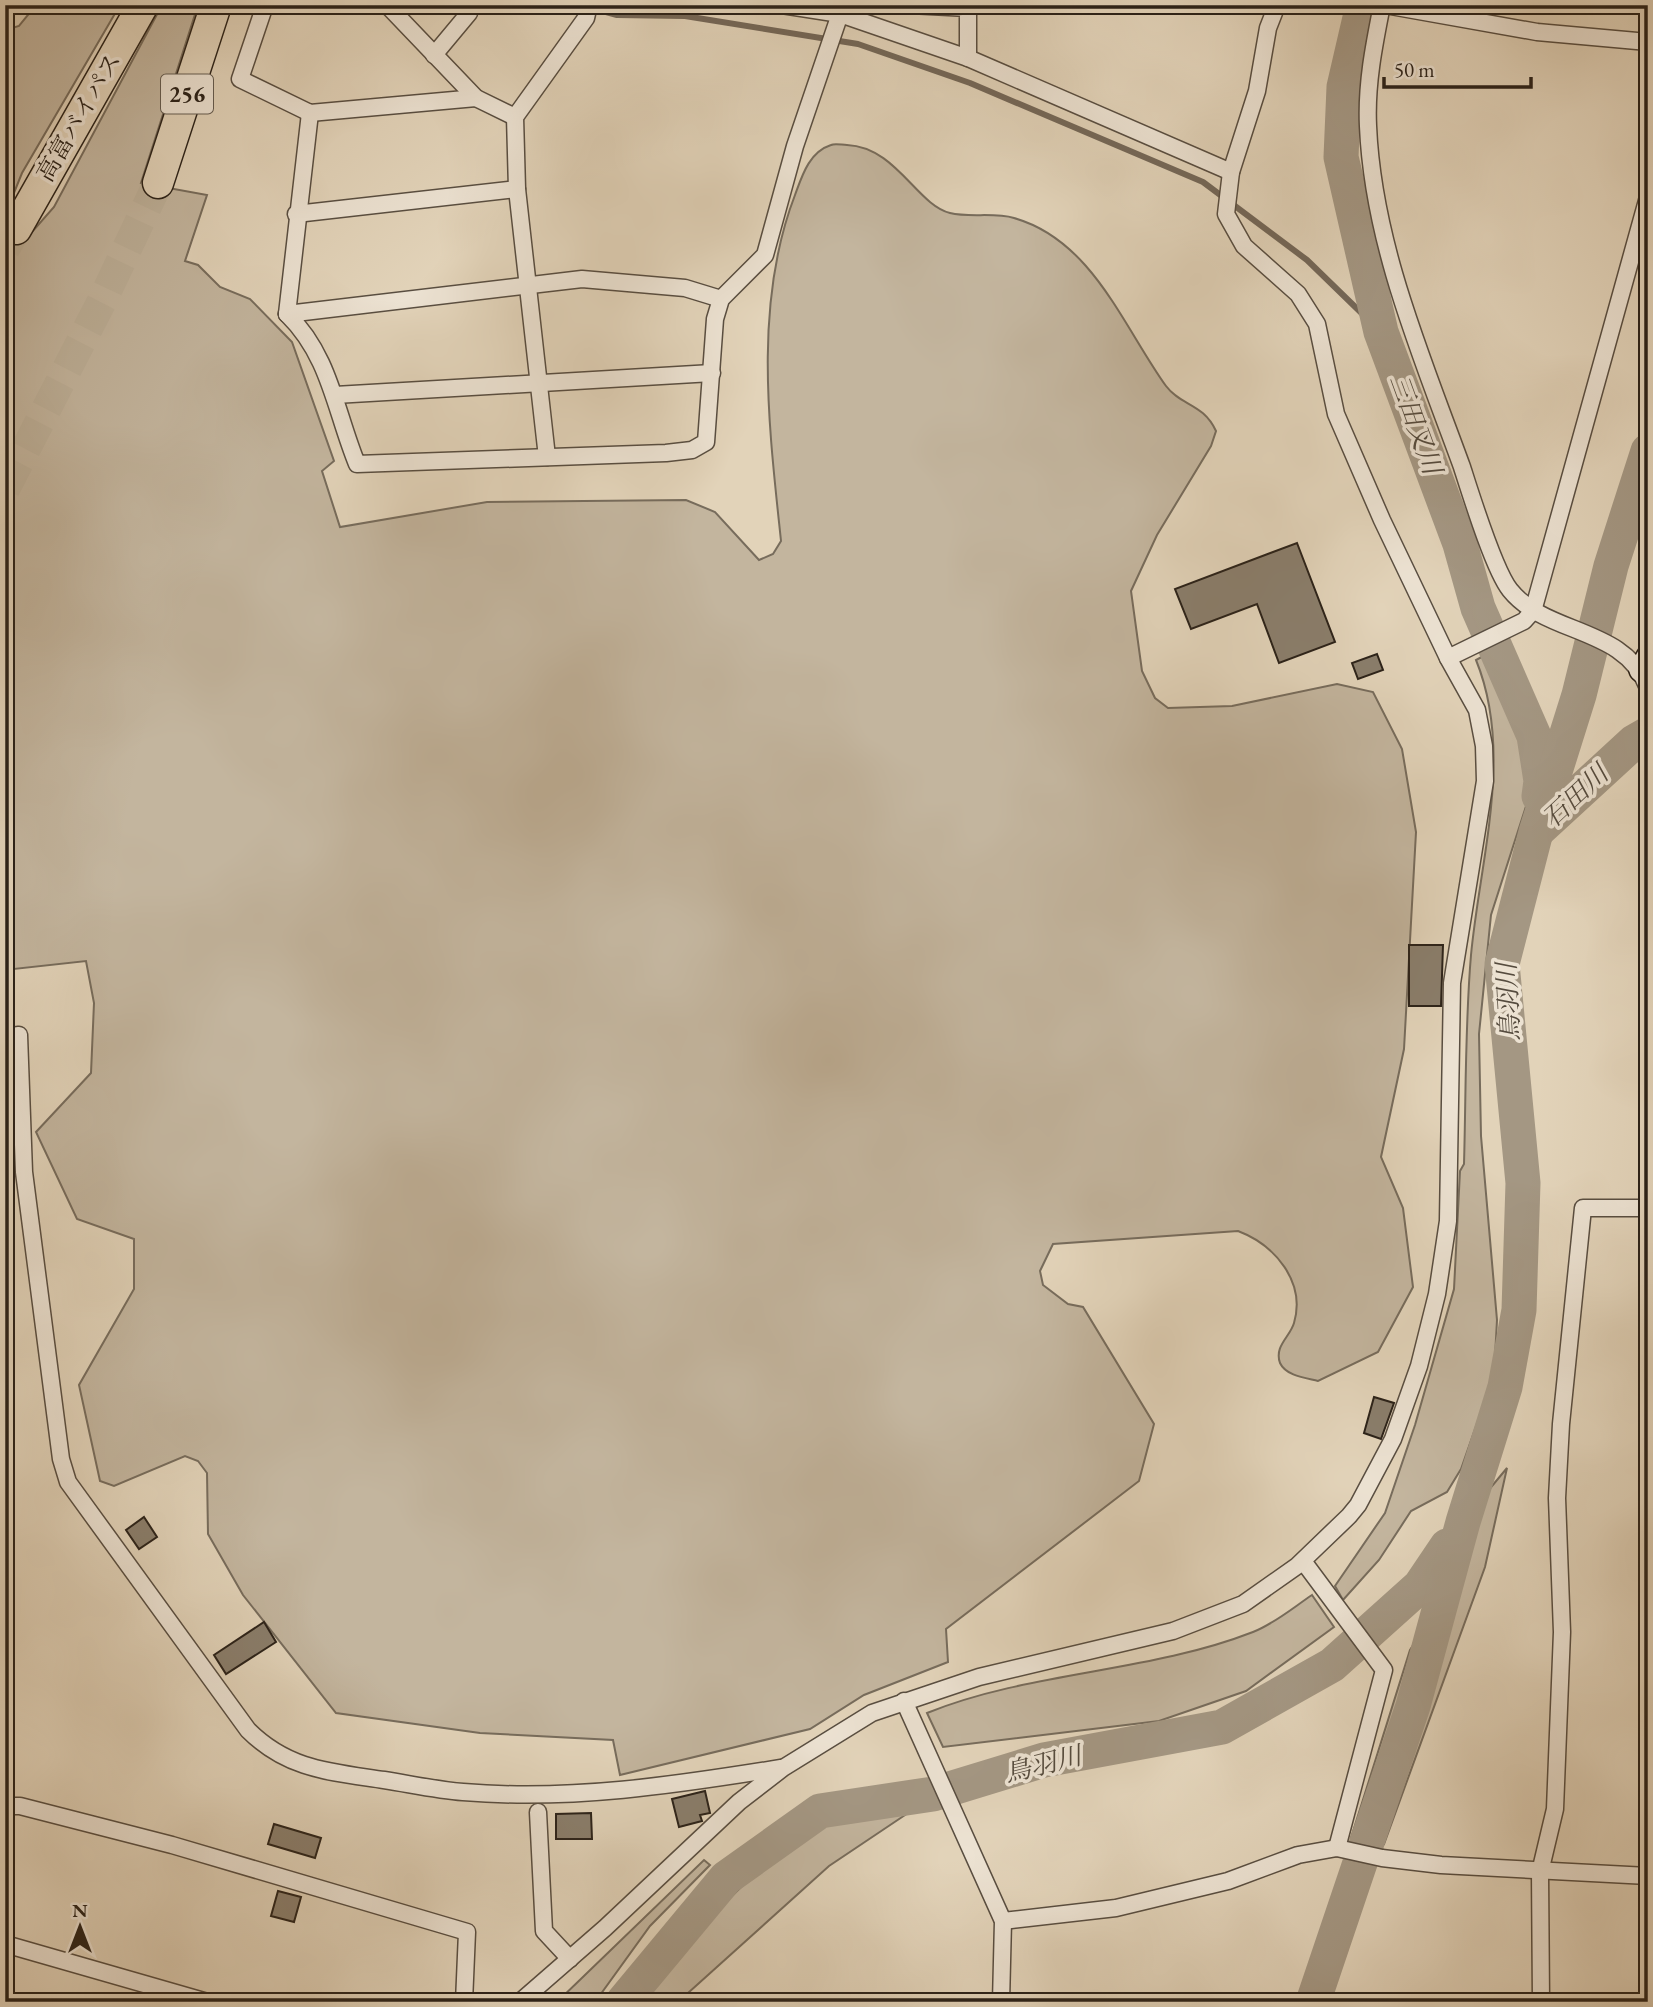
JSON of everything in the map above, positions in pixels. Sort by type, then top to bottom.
[{"type":"highway","name":"高富バイパス","points":[[16,229],[143,5]]},
{"type":"highway","name":"256","points":[[158,183],[216,5]]},
{"type":"street","points":[[265,5],[240,79],[310,113],[475,98]]},
{"type":"street","points":[[387,5],[475,98],[515,117]]},
{"type":"street","points":[[434,55],[469,12],[462,5]]},
{"type":"street","points":[[547,457],[517,189],[515,117],[586,18],[589,5]]},
{"type":"street","points":[[782,5],[840,14],[968,58],[1231,172]]},
{"type":"street","points":[[910,5],[968,8],[968,58]]},
{"type":"street","points":[[520,2002],[570,1959],[679,1856],[783,1768],[872,1713],[979,1677],[1173,1631],[1243,1604],[1303,1561],[1358,1505],[1393,1439],[1419,1366],[1437,1294],[1448,1221],[1452,983],[1485,781],[1484,746],[1477,710],[1453,656],[1336,414],[1317,324],[1298,294],[1244,246],[1226,214],[1231,172],[1257,90],[1268,28],[1277,5]]},
{"type":"street","points":[[1529,616],[1507,587],[1405,309],[1373,186],[1367,123],[1371,57],[1384,5],[1537,32],[1648,41]]},
{"type":"street","points":[[287,314],[308,334],[335,395],[357,464],[518,461],[547,457],[666,453],[699,446],[706,442],[715,320],[721,299],[765,256],[796,146],[840,14]]},
{"type":"street","points":[[287,314],[296,214],[310,113]]},
{"type":"street","points":[[296,214],[517,189]]},
{"type":"street","points":[[1529,616],[1648,197]]},
{"type":"street","points":[[287,314],[582,279],[685,288],[721,299]]},
{"type":"street","points":[[335,395],[712,373]]},
{"type":"street","points":[[1453,656],[1529,616],[1553,618],[1606,642],[1642,669]]},
{"type":"street","points":[[5,1037],[19,1035],[24,1172],[61,1459],[68,1482],[248,1730],[267,1748],[290,1762],[330,1772],[463,1792],[602,1792],[657,1787],[783,1768]]},
{"type":"street","points":[[1541,2002],[1540,1872],[1555,1809],[1562,1632],[1557,1498],[1562,1410],[1583,1208],[1648,1208]]},
{"type":"street","points":[[1303,1561],[1384,1670],[1337,1848]]},
{"type":"street","points":[[905,1704],[1003,1921],[1001,2002]]},
{"type":"street","points":[[5,1806],[20,1806],[172,1845],[467,1932],[464,2002]]},
{"type":"street","points":[[538,1812],[544,1931],[570,1959]]},
{"type":"street","points":[[1003,1921],[1116,1908],[1228,1881],[1298,1855],[1337,1848],[1382,1858],[1540,1872],[1648,1877]]},
{"type":"street","points":[[5,1944],[207,2002]]},
{"type":"shaded area","points":[[36,5],[120,5],[22,173],[5,215],[5,30],[19,26]]},
{"type":"shaded area","points":[[162,5],[198,5],[141,183],[207,195],[185,261],[198,265],[220,287],[250,299],[292,342],[334,461],[322,471],[340,527],[487,502],[686,500],[715,512],[759,560],[773,554],[781,541],[769,410],[769,322],[773,279],[782,236],[800,180],[817,153],[834,144],[864,148],[892,165],[938,208],[950,213],[1014,218],[1041,229],[1065,245],[1103,288],[1166,386],[1178,398],[1205,415],[1216,431],[1211,446],[1157,535],[1131,591],[1142,671],[1155,698],[1168,708],[1232,706],[1337,684],[1373,692],[1402,749],[1416,832],[1404,1049],[1381,1157],[1403,1208],[1413,1287],[1378,1352],[1318,1381],[1287,1371],[1280,1363],[1279,1352],[1294,1323],[1296,1293],[1275,1255],[1252,1237],[1238,1231],[1053,1244],[1040,1271],[1043,1285],[1068,1304],[1083,1307],[1154,1424],[1139,1481],[946,1629],[948,1662],[864,1695],[810,1729],[620,1775],[613,1740],[480,1733],[336,1713],[243,1595],[208,1534],[207,1473],[198,1461],[185,1456],[114,1486],[100,1481],[79,1385],[134,1289],[134,1239],[77,1219],[36,1132],[91,1073],[94,1003],[86,961],[5,970],[5,230],[25,240],[54,207]]},
{"type":"shaded area","points":[[1489,653],[1514,705],[1531,765],[1528,800],[1491,915],[1479,1034],[1481,1136],[1497,1320],[1494,1375],[1461,1469],[1447,1492],[1411,1511],[1379,1560],[1343,1600],[1335,1586],[1385,1513],[1415,1425],[1454,1289],[1460,1171],[1464,1164],[1471,955],[1487,844],[1493,769],[1493,732],[1487,695],[1476,660]]},
{"type":"shaded area","points":[[1507,1468],[1485,1567],[1384,1844],[1351,1838],[1410,1650],[1468,1561],[1487,1492]]},
{"type":"shaded area","points":[[1312,1595],[1334,1627],[1246,1691],[1159,1721],[943,1747],[927,1713],[1007,1688],[1131,1665],[1213,1646],[1261,1629]]},
{"type":"shaded area","points":[[920,1805],[829,1866],[678,2002],[645,2002],[688,1944],[714,1915],[771,1861],[802,1838],[834,1820],[866,1808]]},
{"type":"shaded area","points":[[704,1860],[710,1865],[650,1926],[595,2002],[557,2002]]},
{"type":"building","points":[[1297,543],[1335,642],[1279,663],[1257,604],[1191,629],[1175,589]]},
{"type":"building","points":[[1377,654],[1383,670],[1358,679],[1352,663]]},
{"type":"building","points":[[1409,945],[1443,945],[1441,1006],[1409,1006]]},
{"type":"building","points":[[1374,1397],[1394,1403],[1381,1439],[1364,1433]]},
{"type":"building","points":[[144,1517],[157,1537],[139,1549],[126,1530]]},
{"type":"building","points":[[264,1622],[276,1642],[226,1674],[214,1655]]},
{"type":"building","points":[[705,1791],[710,1813],[700,1815],[702,1821],[679,1827],[672,1799]]},
{"type":"building","points":[[591,1813],[592,1839],[556,1839],[556,1814]]},
{"type":"building","points":[[274,1824],[321,1838],[315,1858],[268,1844]]},
{"type":"building","points":[[278,1891],[301,1897],[294,1922],[271,1916]]},
{"type":"waterway","name":"三田叉川","points":[[1363,5],[1344,87],[1341,157],[1381,332],[1460,544],[1478,608],[1534,736],[1541,781],[1539,796]]},
{"type":"waterway","points":[[588,7],[617,15],[685,16],[858,44],[970,83],[1203,182],[1307,260],[1381,332]]},
{"type":"waterway","name":"鳥羽川","points":[[1313,2002],[1413,1706],[1463,1522],[1505,1387],[1519,1310],[1523,1183],[1502,964],[1536,832],[1579,695],[1611,566],[1648,451]]},
{"type":"waterway","name":"石田川","points":[[1537,831],[1634,742],[1648,734]]},
{"type":"waterway","name":"鳥羽川","points":[[623,2002],[726,1878],[820,1811],[933,1794],[1044,1760],[1222,1727],[1332,1665],[1420,1586],[1447,1546]]},
{"type":"tunnel","points":[[5,489],[103,299],[158,183]]},
{"type":"tunnel","points":[[5,249],[16,229]]}]
